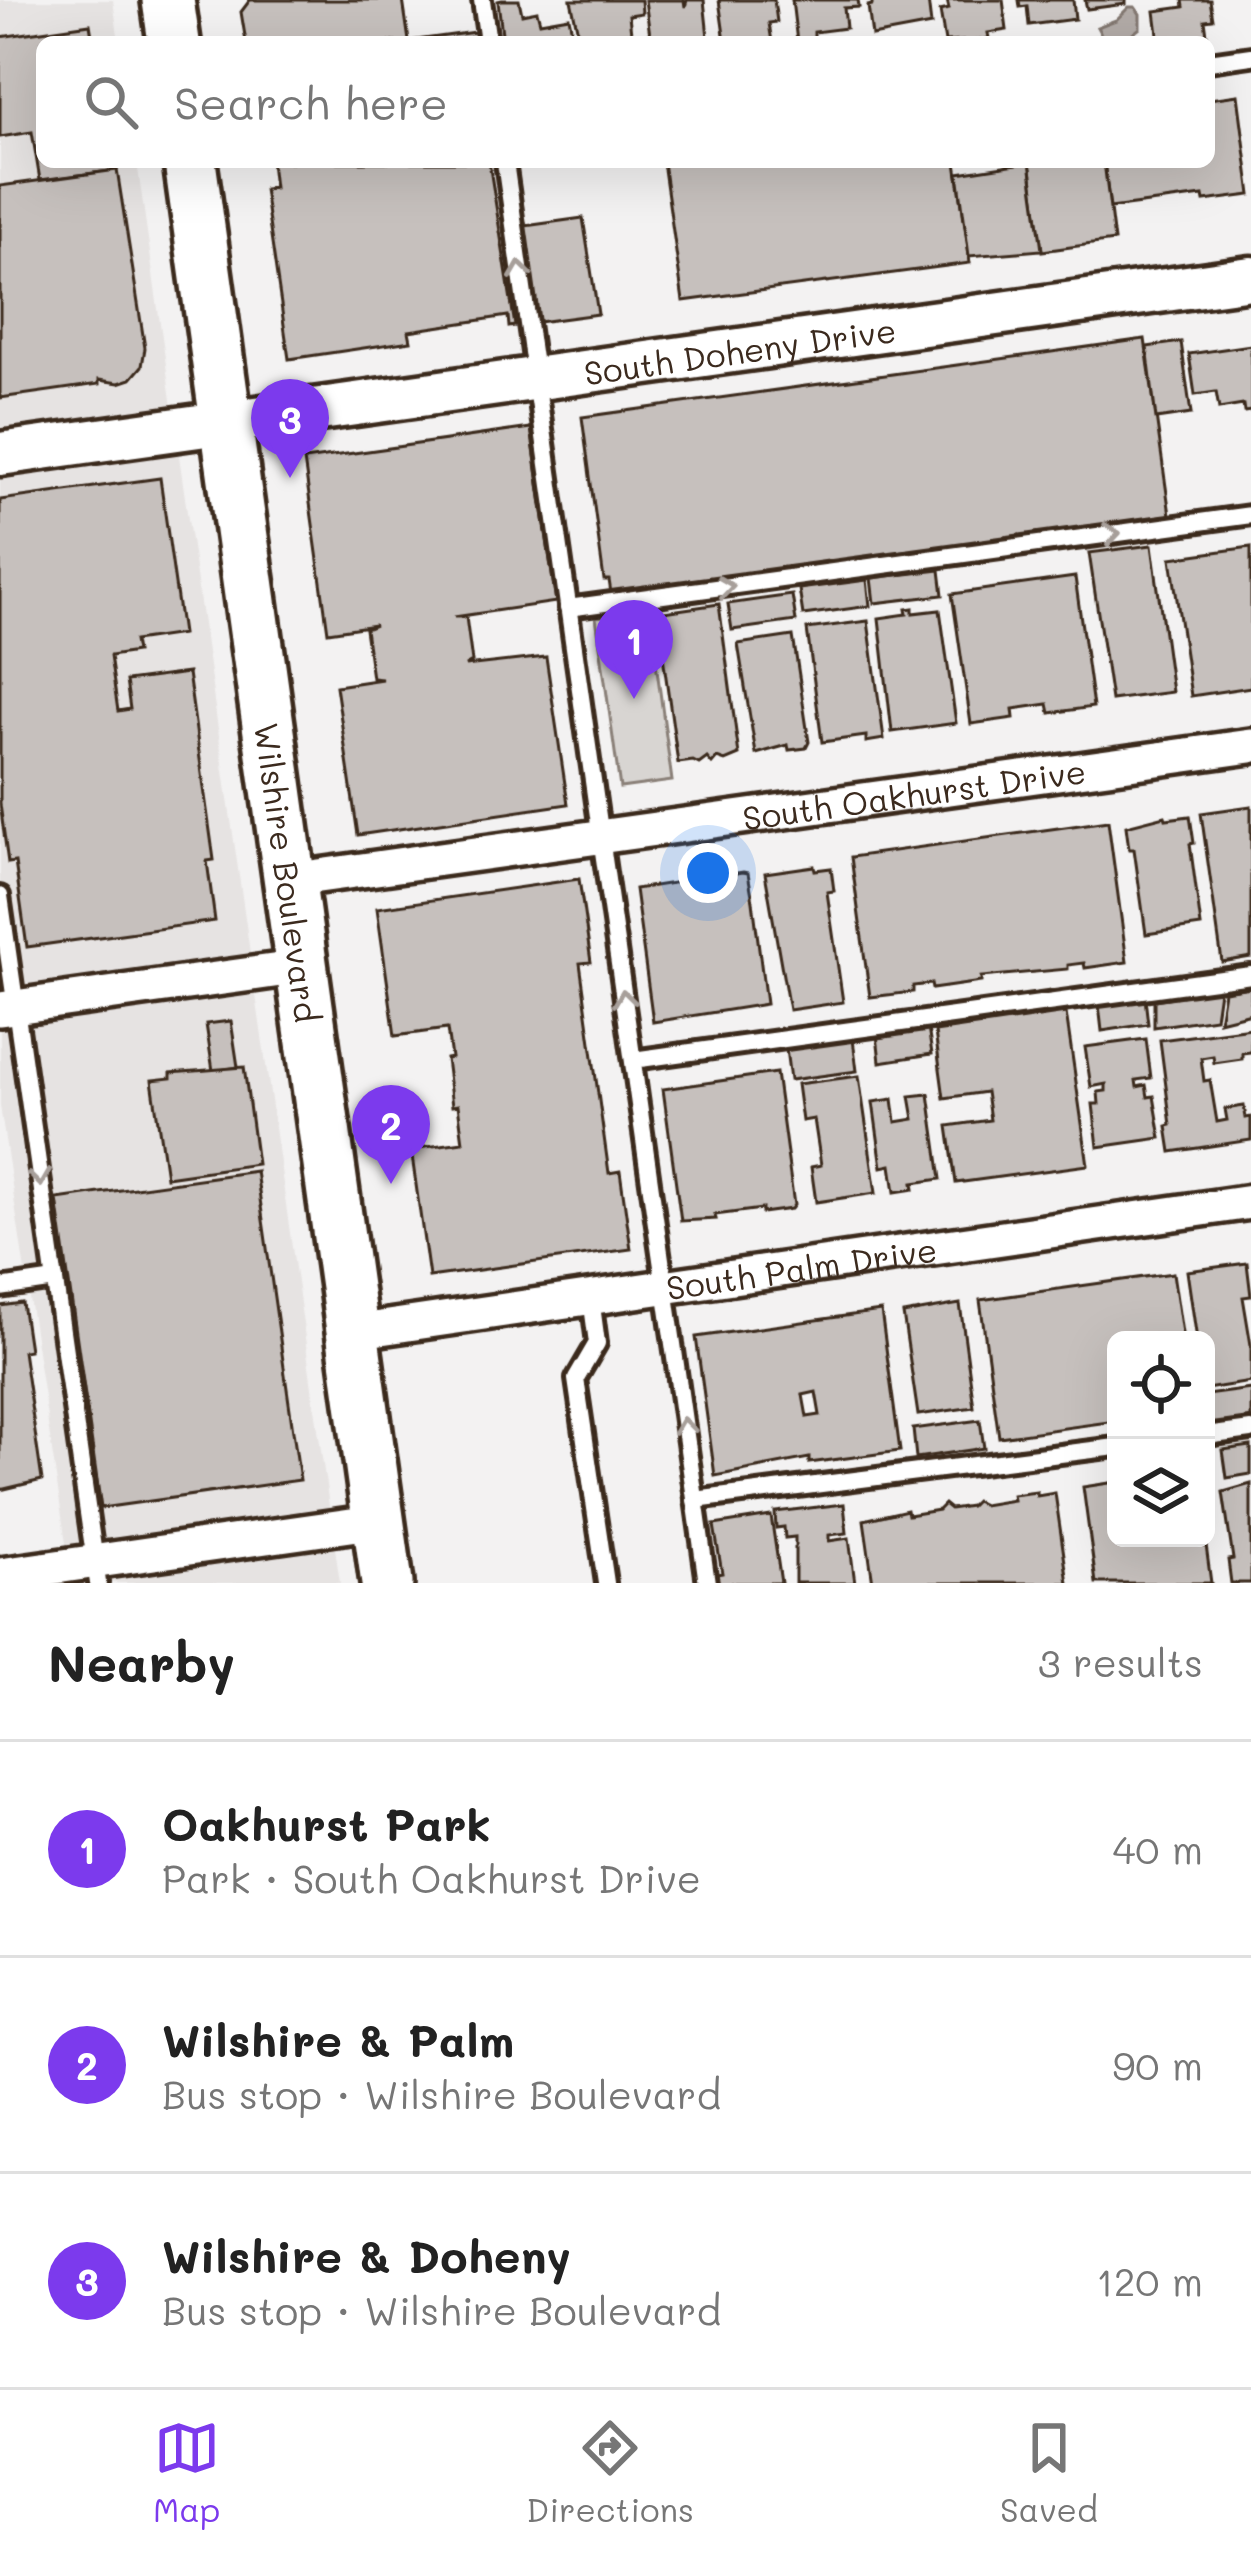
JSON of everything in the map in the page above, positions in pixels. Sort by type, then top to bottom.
[{"type":"main road","points":[[168,0],[173,36]]},
{"type":"main road","name":"Wilshire Boulevard","points":[[191,168],[387,1583]]},
{"type":"street","name":"South Doheny Drive","points":[[0,454],[1251,278]]},
{"type":"street","name":"South Oakhurst Drive","points":[[290,880],[1251,746]]},
{"type":"street","points":[[8,1008],[302,967]]},
{"type":"street","name":"South Palm Drive","points":[[353,1332],[1251,1202]]},
{"type":"street","points":[[0,1575],[96,1572],[380,1521]]},
{"type":"lane","points":[[482,0],[487,36]]},
{"type":"lane","points":[[1215,61],[1251,56]]},
{"type":"lane","points":[[506,168],[707,1583]]},
{"type":"lane","points":[[568,608],[1251,514]]},
{"type":"lane","points":[[0,896],[8,1008],[55,1280],[96,1572]]},
{"type":"lane","points":[[633,1060],[1251,975]]},
{"type":"lane","points":[[0,1288],[55,1280]]},
{"type":"lane","points":[[591,1298],[597,1343],[576,1379],[606,1583]]},
{"type":"lane","points":[[1215,1435],[1251,1430]]},
{"type":"lane","points":[[695,1500],[1107,1448]]},
{"type":"shaded area","points":[[0,0],[113,0],[118,36],[36,36],[36,168],[138,168],[340,1583],[72,1583],[0,1106]]},
{"type":"shaded area","points":[[1135,7],[1140,28],[1130,36],[1102,36],[1097,27]]},
{"type":"shaded area","points":[[649,610],[672,781],[620,788],[596,617]]},
{"type":"building","points":[[250,0],[403,0],[408,36],[245,36],[241,12]]},
{"type":"building","points":[[519,0],[522,14],[537,11],[540,22],[569,17],[573,36],[502,36],[498,1]]},
{"type":"building","points":[[571,0],[641,0],[642,13],[629,15],[631,36],[579,36]]},
{"type":"building","points":[[645,0],[684,0],[685,7],[687,0],[704,0],[708,36],[650,36]]},
{"type":"building","points":[[719,0],[774,0],[777,22],[769,23],[771,36],[724,36]]},
{"type":"building","points":[[792,0],[858,0],[859,7],[844,8],[846,28],[796,36]]},
{"type":"building","points":[[872,0],[928,0],[931,25],[872,36],[868,6]]},
{"type":"building","points":[[947,0],[1003,0],[1007,30],[989,36],[944,36],[940,11],[949,9]]},
{"type":"building","points":[[1019,0],[1073,0],[1075,19],[1029,25],[1027,6],[1020,7]]},
{"type":"building","points":[[1085,0],[1126,0],[1126,4],[1087,9]]},
{"type":"building","points":[[1183,0],[1210,0],[1213,19],[1205,20],[1207,36],[1158,36],[1155,11],[1184,7]]},
{"type":"building","points":[[90,24],[92,36],[36,36],[36,156],[32,132],[0,137],[0,37]]},
{"type":"building","points":[[1238,95],[1251,195],[1110,208],[1105,168],[1215,168],[1215,98]]},
{"type":"building","points":[[38,168],[117,168],[117,170],[40,180]]},
{"type":"building","points":[[272,168],[490,168],[515,326],[509,327],[508,316],[409,331],[411,341],[289,359],[264,189],[274,188]]},
{"type":"building","points":[[664,168],[957,168],[970,263],[683,301]]},
{"type":"building","points":[[1031,168],[1105,168],[1114,241],[1042,251]]},
{"type":"building","points":[[1031,168],[1042,250],[969,256],[958,173]]},
{"type":"building","points":[[117,170],[145,348],[142,366],[131,379],[119,383],[99,380],[99,384],[0,398],[0,186]]},
{"type":"building","points":[[583,218],[598,314],[538,322],[525,226]]},
{"type":"building","points":[[1145,339],[1170,515],[611,593],[609,580],[604,580],[582,417]]},
{"type":"building","points":[[1181,342],[1191,414],[1156,419],[1147,347]]},
{"type":"building","points":[[1251,345],[1251,411],[1244,412],[1243,405],[1219,409],[1216,392],[1195,395],[1189,354]]},
{"type":"building","points":[[531,428],[556,602],[454,617],[466,617],[472,662],[465,666],[546,657],[568,804],[358,835],[336,686],[382,679],[372,678],[365,629],[375,625],[328,632],[304,460]]},
{"type":"building","points":[[160,478],[182,634],[134,641],[136,652],[110,656],[118,711],[130,709],[126,681],[188,673],[214,860],[207,861],[215,921],[27,947],[15,862],[8,863],[0,804],[0,500]]},
{"type":"building","points":[[1152,545],[1172,692],[1111,700],[1089,553]]},
{"type":"building","points":[[1251,547],[1251,687],[1191,696],[1171,558]]},
{"type":"building","points":[[940,570],[943,595],[874,603],[871,578]]},
{"type":"building","points":[[1075,577],[1093,707],[1050,713],[1048,704],[1013,709],[1014,718],[971,724],[952,594]]},
{"type":"building","points":[[867,580],[870,606],[803,615],[799,589]]},
{"type":"building","points":[[792,595],[796,621],[732,630],[728,604]]},
{"type":"building","points":[[719,604],[739,755],[725,761],[717,758],[712,764],[707,758],[699,764],[678,763],[657,613]]},
{"type":"building","points":[[913,608],[913,613],[940,610],[956,723],[892,732],[879,618],[907,614],[906,609]]},
{"type":"building","points":[[868,621],[884,739],[866,742],[866,736],[822,742],[807,629]]},
{"type":"building","points":[[793,636],[809,742],[806,748],[789,750],[788,745],[756,754],[738,644]]},
{"type":"building","points":[[1251,806],[1251,957],[1222,962],[1201,813]]},
{"type":"building","points":[[1165,816],[1190,816],[1201,926],[1146,934],[1134,849],[1129,849],[1126,826]]},
{"type":"building","points":[[1108,821],[1127,962],[981,977],[981,982],[932,989],[931,984],[913,986],[913,992],[870,997],[851,857]]},
{"type":"building","points":[[814,866],[815,870],[831,868],[834,891],[827,892],[843,1002],[789,1010],[765,873]]},
{"type":"building","points":[[748,873],[753,901],[766,1004],[653,1022],[635,889]]},
{"type":"building","points":[[579,879],[591,962],[580,963],[609,1173],[620,1171],[631,1249],[429,1277],[411,1149],[463,1142],[458,1105],[452,1106],[447,1029],[395,1036],[377,908]]},
{"type":"building","points":[[1251,987],[1251,1013],[1219,1021],[1224,991]]},
{"type":"building","points":[[1219,990],[1215,1018],[1154,1027],[1154,1000]]},
{"type":"building","points":[[1145,998],[1148,1024],[1102,1031],[1099,1005]]},
{"type":"building","points":[[1066,1013],[1088,1165],[956,1183],[948,1126],[990,1120],[986,1092],[944,1098],[935,1032]]},
{"type":"building","points":[[231,1021],[238,1067],[213,1071],[206,1024]]},
{"type":"building","points":[[928,1028],[932,1054],[880,1062],[877,1035]]},
{"type":"building","points":[[1251,1028],[1251,1052],[1242,1053],[1242,1059],[1214,1063],[1213,1056],[1201,1058],[1217,1122],[1227,1120],[1225,1109],[1244,1106],[1246,1118],[1251,1117],[1251,1140],[1171,1152],[1160,1040]]},
{"type":"building","points":[[853,1039],[857,1071],[790,1080],[786,1049]]},
{"type":"building","points":[[1146,1039],[1151,1078],[1136,1080],[1137,1087],[1146,1085],[1148,1097],[1154,1096],[1161,1138],[1098,1147],[1093,1104],[1099,1104],[1098,1092],[1106,1091],[1106,1084],[1091,1087],[1085,1047]]},
{"type":"building","points":[[244,1067],[257,1164],[166,1177],[152,1080],[171,1078],[171,1073]]},
{"type":"building","points":[[776,1073],[794,1205],[681,1221],[663,1089]]},
{"type":"building","points":[[859,1076],[876,1193],[816,1202],[811,1167],[821,1165],[814,1119],[802,1121],[797,1084]]},
{"type":"building","points":[[929,1094],[941,1179],[913,1183],[914,1189],[895,1192],[891,1165],[882,1167],[873,1102],[893,1099],[896,1122],[914,1119],[910,1096]]},
{"type":"building","points":[[256,1171],[300,1480],[101,1508],[57,1199]]},
{"type":"building","points":[[1247,1263],[1251,1296],[1243,1297],[1251,1382],[1215,1388],[1215,1331],[1196,1331],[1187,1271]]},
{"type":"building","points":[[1173,1273],[1182,1331],[1107,1331],[1107,1422],[999,1437],[980,1300]]},
{"type":"building","points":[[22,1303],[29,1350],[23,1351],[42,1480],[0,1490],[0,1306]]},
{"type":"building","points":[[960,1304],[974,1407],[918,1415],[903,1314]]},
{"type":"building","points":[[881,1311],[900,1451],[809,1463],[809,1458],[715,1476],[696,1337]],"holes":[[[816,1392],[820,1415],[807,1417],[803,1395]]]},
{"type":"building","points":[[1251,1389],[1251,1419],[1215,1424],[1215,1394]]},
{"type":"building","points":[[980,1420],[984,1448],[916,1458],[913,1429]]},
{"type":"building","points":[[1251,1446],[1251,1474],[1227,1478],[1223,1450]]},
{"type":"building","points":[[1107,1483],[1107,1547],[1206,1547],[1211,1583],[1096,1583],[1083,1487]]},
{"type":"building","points":[[1251,1484],[1251,1583],[1231,1583],[1228,1560],[1233,1559],[1223,1492]]},
{"type":"building","points":[[1037,1492],[1037,1496],[1055,1493],[1068,1583],[873,1583],[864,1520],[907,1510],[908,1515],[938,1510],[944,1504],[950,1509],[975,1501],[983,1505]]},
{"type":"building","points":[[844,1504],[847,1533],[829,1535],[829,1541],[849,1538],[855,1583],[795,1583],[795,1537],[785,1538],[784,1527],[776,1528],[775,1512]]},
{"type":"building","points":[[771,1516],[781,1583],[718,1583],[717,1574],[722,1573],[714,1525]]},
{"type":"place","name":"Wilshire & Doheny","points":[[290,478]]},
{"type":"place","name":"Oakhurst Park","points":[[634,699]]},
{"type":"place","name":"Wilshire & Palm","points":[[391,1184]]}]
